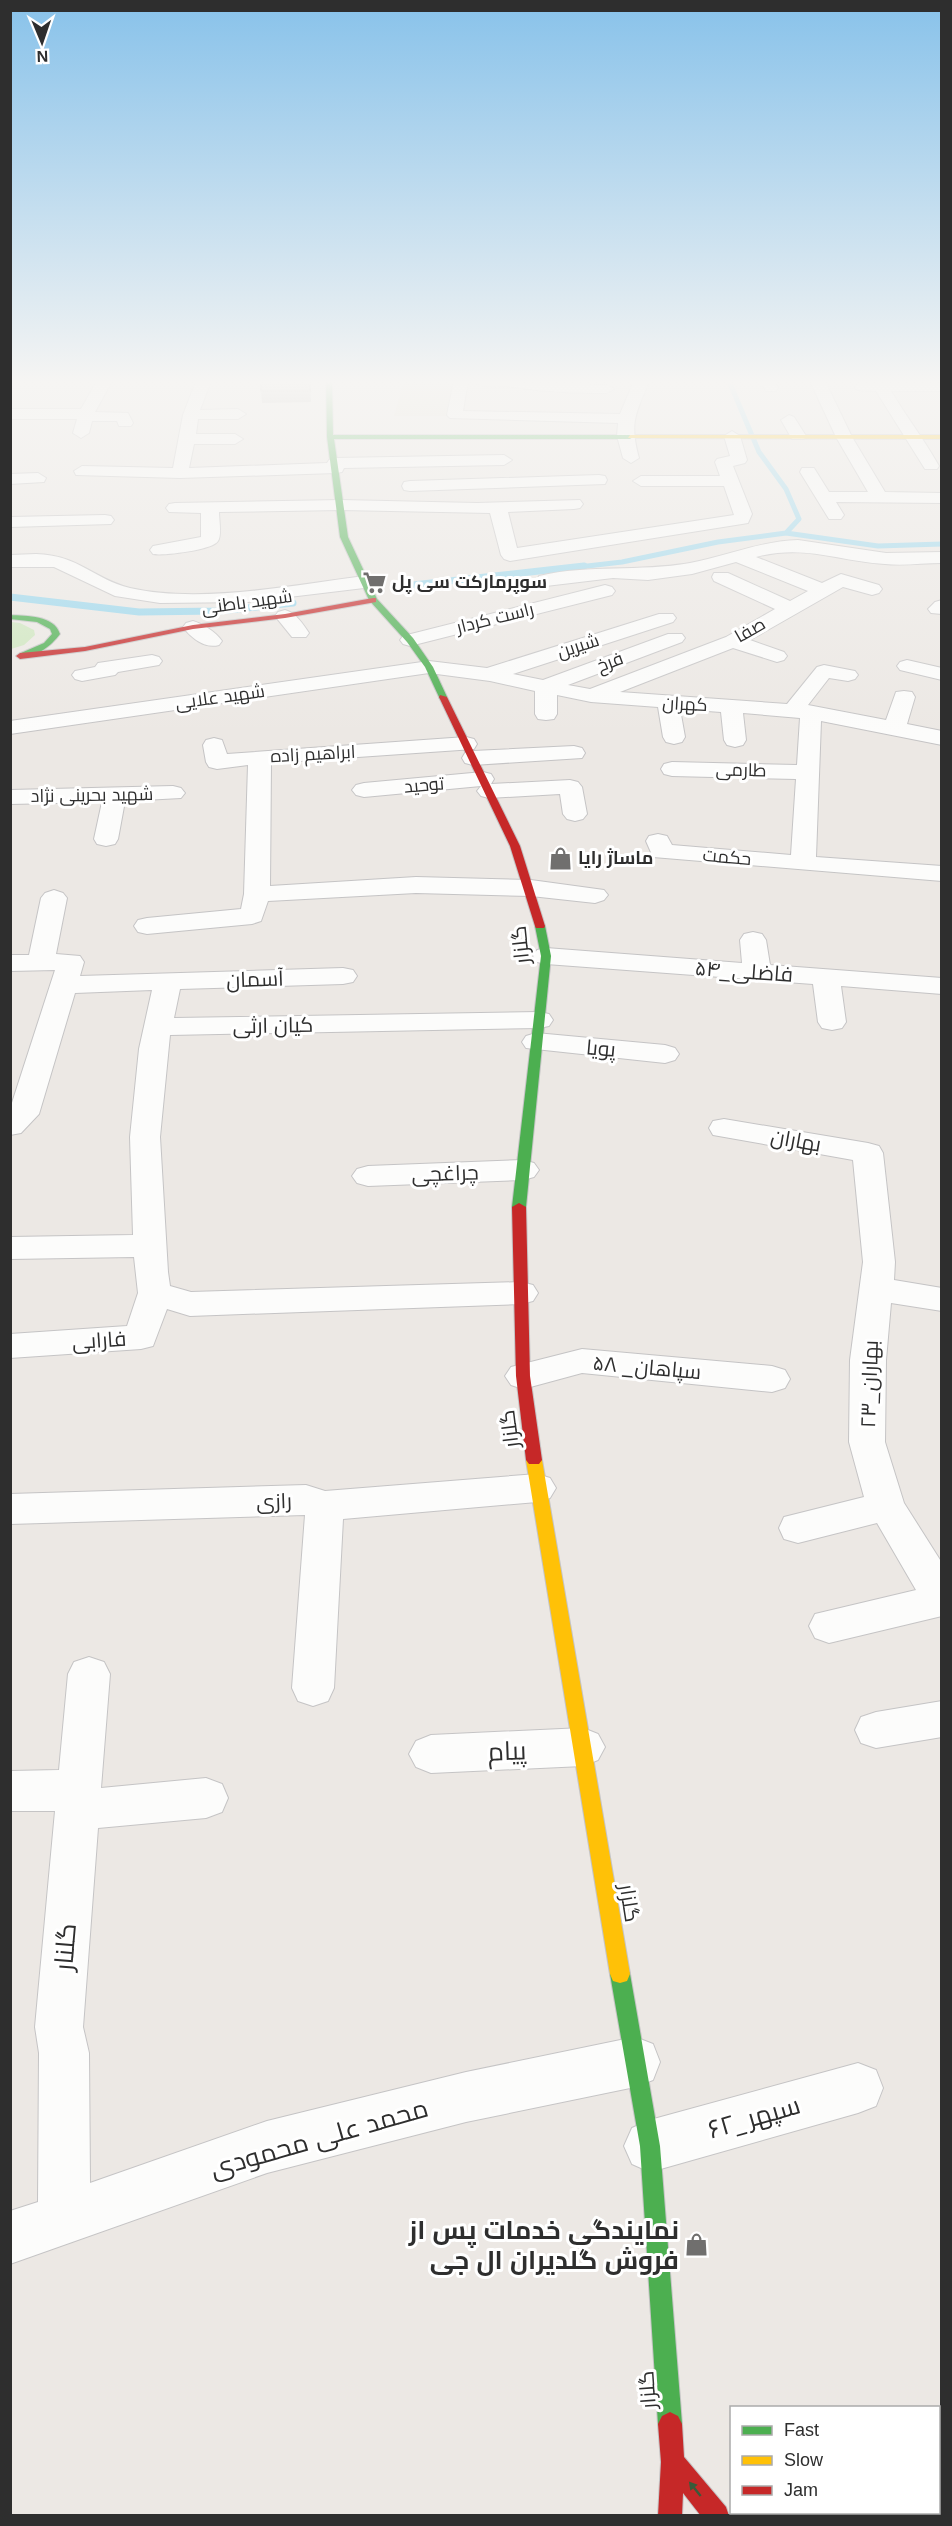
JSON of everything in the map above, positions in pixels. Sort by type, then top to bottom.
[{"type":"main road","name":"گلزار","points":[[345,499],[349,524],[344,537],[373,600],[410,640],[429,667],[486,785],[515,846],[531,888],[546,956],[519,1197],[523,1376],[537,1488],[650,2146],[673,2462],[670,2516]]},
{"type":"main road","name":"شهید باطنی","points":[[117,643],[193,627],[285,616],[373,600]]},
{"type":"main road","points":[[10,617],[39,620],[54,628],[88,639],[117,643]]},
{"type":"main road","points":[[15,656],[35,652],[53,640],[56,634],[54,628]]},
{"type":"main road","points":[[15,656],[117,643]]},
{"type":"main road","points":[[673,2462],[717,2516]]},
{"type":"street","points":[[175,508],[294,499]]},
{"type":"street","points":[[379,499],[437,507],[498,508],[574,504]]},
{"type":"street","points":[[434,499],[437,507]]},
{"type":"street","points":[[498,508],[510,555],[742,519],[743,514],[737,499]]},
{"type":"street","points":[[826,499],[836,517]]},
{"type":"street","points":[[159,550],[194,545],[210,540],[210,507]]},
{"type":"street","points":[[10,522],[80,520],[77,530],[102,524]]},
{"type":"street","points":[[377,524],[467,521]]},
{"type":"street","points":[[546,580],[613,572],[648,574],[692,568],[775,546],[798,545],[877,558],[942,557]]},
{"type":"street","points":[[740,557],[824,590]]},
{"type":"street","points":[[10,561],[60,562],[105,587],[129,594],[182,588],[263,594],[362,577]]},
{"type":"street","points":[[83,574],[117,573]]},
{"type":"street","name":"راست کردار","points":[[410,640],[623,587],[648,574]]},
{"type":"street","points":[[263,576],[362,577]]},
{"type":"street","points":[[721,577],[797,604],[833,609]]},
{"type":"street","name":"صفا","points":[[591,696],[733,641],[841,580],[872,589]]},
{"type":"street","points":[[285,616],[299,633]]},
{"type":"street","name":"شیرین","points":[[490,675],[666,618]]},
{"type":"street","points":[[193,627],[212,641]]},
{"type":"street","name":"فرخ","points":[[546,686],[675,638]]},
{"type":"street","points":[[733,641],[777,656]]},
{"type":"street","points":[[117,643],[122,664]]},
{"type":"street","points":[[82,675],[108,670],[105,667],[152,661]]},
{"type":"street","points":[[908,666],[942,674]]},
{"type":"street","name":"کهران","points":[[429,667],[490,675],[591,696],[802,712],[942,738]]},
{"type":"street","name":"شهید علایی","points":[[12,726],[429,667]]},
{"type":"street","points":[[803,864],[809,772],[802,712],[824,671],[848,675]]},
{"type":"street","points":[[546,686],[546,714]]},
{"type":"street","points":[[894,729],[904,697]]},
{"type":"street","points":[[668,703],[674,737]]},
{"type":"street","points":[[730,706],[735,740]]},
{"type":"street","points":[[214,745],[218,762],[260,757]]},
{"type":"street","name":"ابراهیم زاده","points":[[147,926],[252,916],[257,894],[260,757],[469,751],[574,753]]},
{"type":"street","name":"طارمی","points":[[672,769],[755,779],[809,772]]},
{"type":"street","name":"توحید","points":[[364,790],[486,785],[570,787],[575,814]]},
{"type":"street","name":"شهید بحرینی نژاد","points":[[10,797],[173,793]]},
{"type":"street","points":[[106,839],[115,795]]},
{"type":"street","name":"حکمت","points":[[658,841],[662,852],[715,849],[803,864],[942,874]]},
{"type":"street","points":[[715,849],[720,864],[720,883]]},
{"type":"street","points":[[257,894],[360,890],[416,885],[531,888],[596,895]]},
{"type":"street","points":[[41,962],[54,898]]},
{"type":"street","points":[[753,940],[757,972]]},
{"type":"street","points":[[832,1022],[832,978],[835,950]]},
{"type":"street","name":"۵۴_فاضلی","points":[[546,956],[942,986]]},
{"type":"street","points":[[10,963],[41,962],[68,973],[168,982],[153,1049],[145,1137],[150,1246],[155,1293],[190,1304],[521,1293]]},
{"type":"street","points":[[10,1126],[24,1114],[68,973]]},
{"type":"street","name":"آسمان","points":[[168,982],[343,976]]},
{"type":"street","name":"کیان ارثی","points":[[158,1028],[538,1031]]},
{"type":"street","name":"پویا","points":[[538,1031],[665,1054]]},
{"type":"street","name":"بهاران","points":[[724,1128],[868,1153]]},
{"type":"street","name":"۲۳_بهاران","points":[[868,1153],[879,1262],[868,1360],[867,1442],[886,1506],[942,1599]]},
{"type":"street","name":"چراغچی","points":[[368,1176],[523,1170]]},
{"type":"street","points":[[10,1248],[150,1246]]},
{"type":"street","points":[[876,1289],[942,1300]]},
{"type":"street","name":"فارابی","points":[[10,1346],[141,1337],[155,1293]]},
{"type":"street","name":"۵۸ _سپاهان","points":[[523,1376],[582,1361],[772,1379]]},
{"type":"street","name":"رازی","points":[[10,1509],[306,1500],[325,1506],[537,1488]]},
{"type":"street","points":[[313,1688],[325,1506]]},
{"type":"street","points":[[798,1528],[886,1506]]},
{"type":"street","points":[[828,1626],[942,1599]]},
{"type":"street","name":"گلنار","points":[[64,2219],[64,2052],[58,2027],[88,1674]]},
{"type":"street","points":[[876,1730],[942,1719]]},
{"type":"street","name":"پیام","points":[[431,1754],[583,1748]]},
{"type":"street","points":[[10,1791],[78,1799],[206,1798]]},
{"type":"street","name":"محمد علی محمودی","points":[[10,2238],[267,2148],[466,2097],[635,2062]]},
{"type":"street","name":"۶۲_سپهر","points":[[650,2146],[858,2088]]},
{"type":"green space","points":[[11,622],[20,623],[34,630],[35,635],[24,645],[11,649]]},
{"type":"waterway","points":[[786,533],[799,519],[790,499]]},
{"type":"waterway","points":[[570,568],[622,562],[718,542],[786,533]]},
{"type":"waterway","points":[[786,533],[878,546],[942,544]]},
{"type":"waterway","points":[[413,585],[584,566]]},
{"type":"waterway","points":[[10,597],[139,612],[219,611],[293,603]]},
{"type":"traffic: fast","points":[[339,499],[344,537],[373,600],[410,640],[429,667],[443,697]]},
{"type":"traffic: fast","points":[[10,617],[39,620],[54,628],[56,634],[47,645],[24,655]]},
{"type":"traffic: fast","points":[[519,1207],[546,956],[540,926]]},
{"type":"traffic: fast","points":[[620,1974],[650,2146],[670,2424]]},
{"type":"traffic: slow","points":[[534,1460],[620,1974]]},
{"type":"traffic: jam","points":[[20,656],[85,649],[193,627],[285,616],[373,600]]},
{"type":"traffic: jam","points":[[443,697],[515,846],[540,926]]},
{"type":"traffic: jam","points":[[519,1207],[523,1376],[534,1460]]},
{"type":"traffic: jam","points":[[670,2424],[673,2462],[670,2516]]},
{"type":"traffic: jam","points":[[673,2462],[717,2516]]},
{"type":"place","name":"سوپرمارکت سی پل","points":[[374,582]]},
{"type":"place","name":"ماساژ رایا","points":[[560,858]]},
{"type":"place","name":"نمایندگی خدمات پس از فروش گلدیران ال جی","points":[[697,2245]]}]
